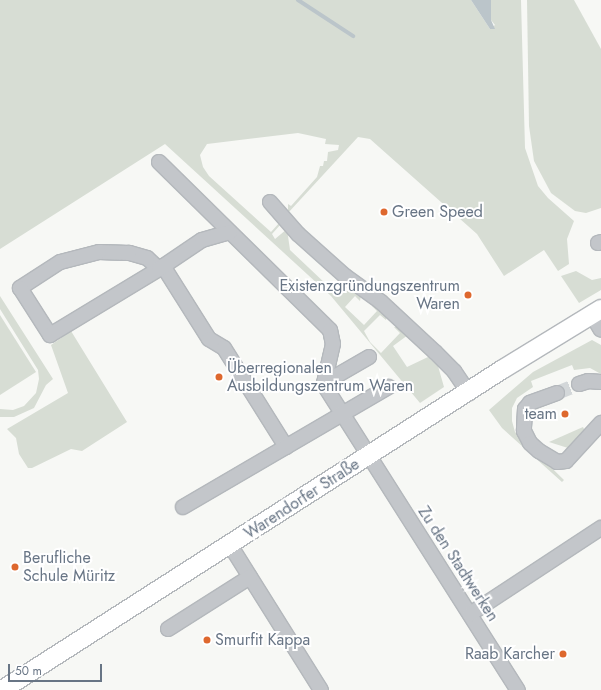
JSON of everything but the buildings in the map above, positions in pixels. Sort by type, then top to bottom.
[{"type":"main road","name":"Warendorfer Straße","points":[[2,690],[469,393],[598,318]]},
{"type":"street","points":[[159,162],[199,198],[230,232],[330,330],[333,344],[324,383]]},
{"type":"street","points":[[270,202],[298,234],[345,276],[381,302],[454,371],[469,393]]},
{"type":"street","points":[[230,232],[202,240],[161,267],[50,335],[20,288],[60,262],[99,252],[129,253],[147,258],[161,267],[209,339],[224,348],[286,447]]},
{"type":"street","points":[[324,383],[369,357]]},
{"type":"street","points":[[579,384],[588,381],[601,382]]},
{"type":"street","name":"Zu den Stadtwerken","points":[[324,383],[341,414],[368,457],[518,690]]},
{"type":"street","points":[[183,508],[388,387]]},
{"type":"street","points":[[557,393],[530,403],[525,409],[524,430],[530,443],[539,451],[557,462],[566,461],[601,423]]},
{"type":"street","points":[[470,614],[601,528]]},
{"type":"street","points":[[230,545],[321,690]]},
{"type":"street","points":[[168,629],[250,577]]},
{"type":"shaded area","points":[[0,0],[471,0],[490,29],[495,25],[491,20],[491,0],[521,0],[525,148],[538,186],[548,198],[574,221],[567,239],[569,264],[558,271],[544,250],[504,276],[477,234],[370,139],[358,137],[288,213],[288,204],[291,206],[317,177],[320,166],[323,166],[324,161],[327,161],[328,152],[338,150],[339,145],[325,144],[326,139],[298,133],[207,144],[200,155],[203,167],[209,176],[271,232],[280,222],[281,224],[272,234],[275,239],[287,229],[290,250],[327,285],[361,295],[360,301],[355,296],[345,307],[364,325],[377,311],[372,306],[377,306],[387,315],[386,320],[380,315],[364,331],[370,342],[381,353],[400,333],[394,327],[399,327],[408,335],[393,346],[407,367],[428,357],[438,366],[444,387],[420,403],[331,296],[165,144],[0,249]]},
{"type":"shaded area","points":[[471,0],[491,0],[491,20],[495,29],[490,29]]},
{"type":"shaded area","points":[[527,0],[574,0],[601,49],[601,208],[586,213],[575,211],[551,193],[534,161],[529,126]]},
{"type":"shaded area","points":[[576,271],[592,280],[601,278],[601,290],[579,303],[561,276]]},
{"type":"shaded area","points":[[0,296],[53,379],[46,385],[34,408],[14,417],[0,417],[0,409],[13,410],[24,406],[36,393],[39,379],[38,370],[0,309]]},
{"type":"shaded area","points":[[0,315],[36,372],[0,395]]},
{"type":"shaded area","points":[[71,331],[127,422],[82,451],[71,449],[32,468],[28,468],[19,454],[16,438],[7,429],[68,393],[51,345]]},
{"type":"shaded area","points":[[592,340],[601,345],[601,374],[590,368],[574,370],[572,365],[531,381],[533,387],[517,398],[512,408],[512,421],[515,432],[564,480],[562,482],[502,428],[489,410],[533,372]]},
{"type":"shaded area","points":[[583,427],[585,431],[568,448],[549,442]]},
{"type":"waterway","points":[[298,0],[353,36]]},
{"type":"tunnel","points":[[557,393],[579,384]]},
{"type":"place","name":"Green Speed","points":[[384,212]]},
{"type":"place","name":"Existenzgründungszentrum Waren","points":[[468,295]]},
{"type":"place","name":"Überregionalen Ausbildungszentrum Waren","points":[[219,377]]},
{"type":"place","name":"team","points":[[565,414]]},
{"type":"place","name":"Berufliche Schule Müritz","points":[[15,567]]},
{"type":"place","name":"Smurfit Kappa","points":[[207,640]]},
{"type":"place","name":"Raab Karcher","points":[[563,654]]}]
